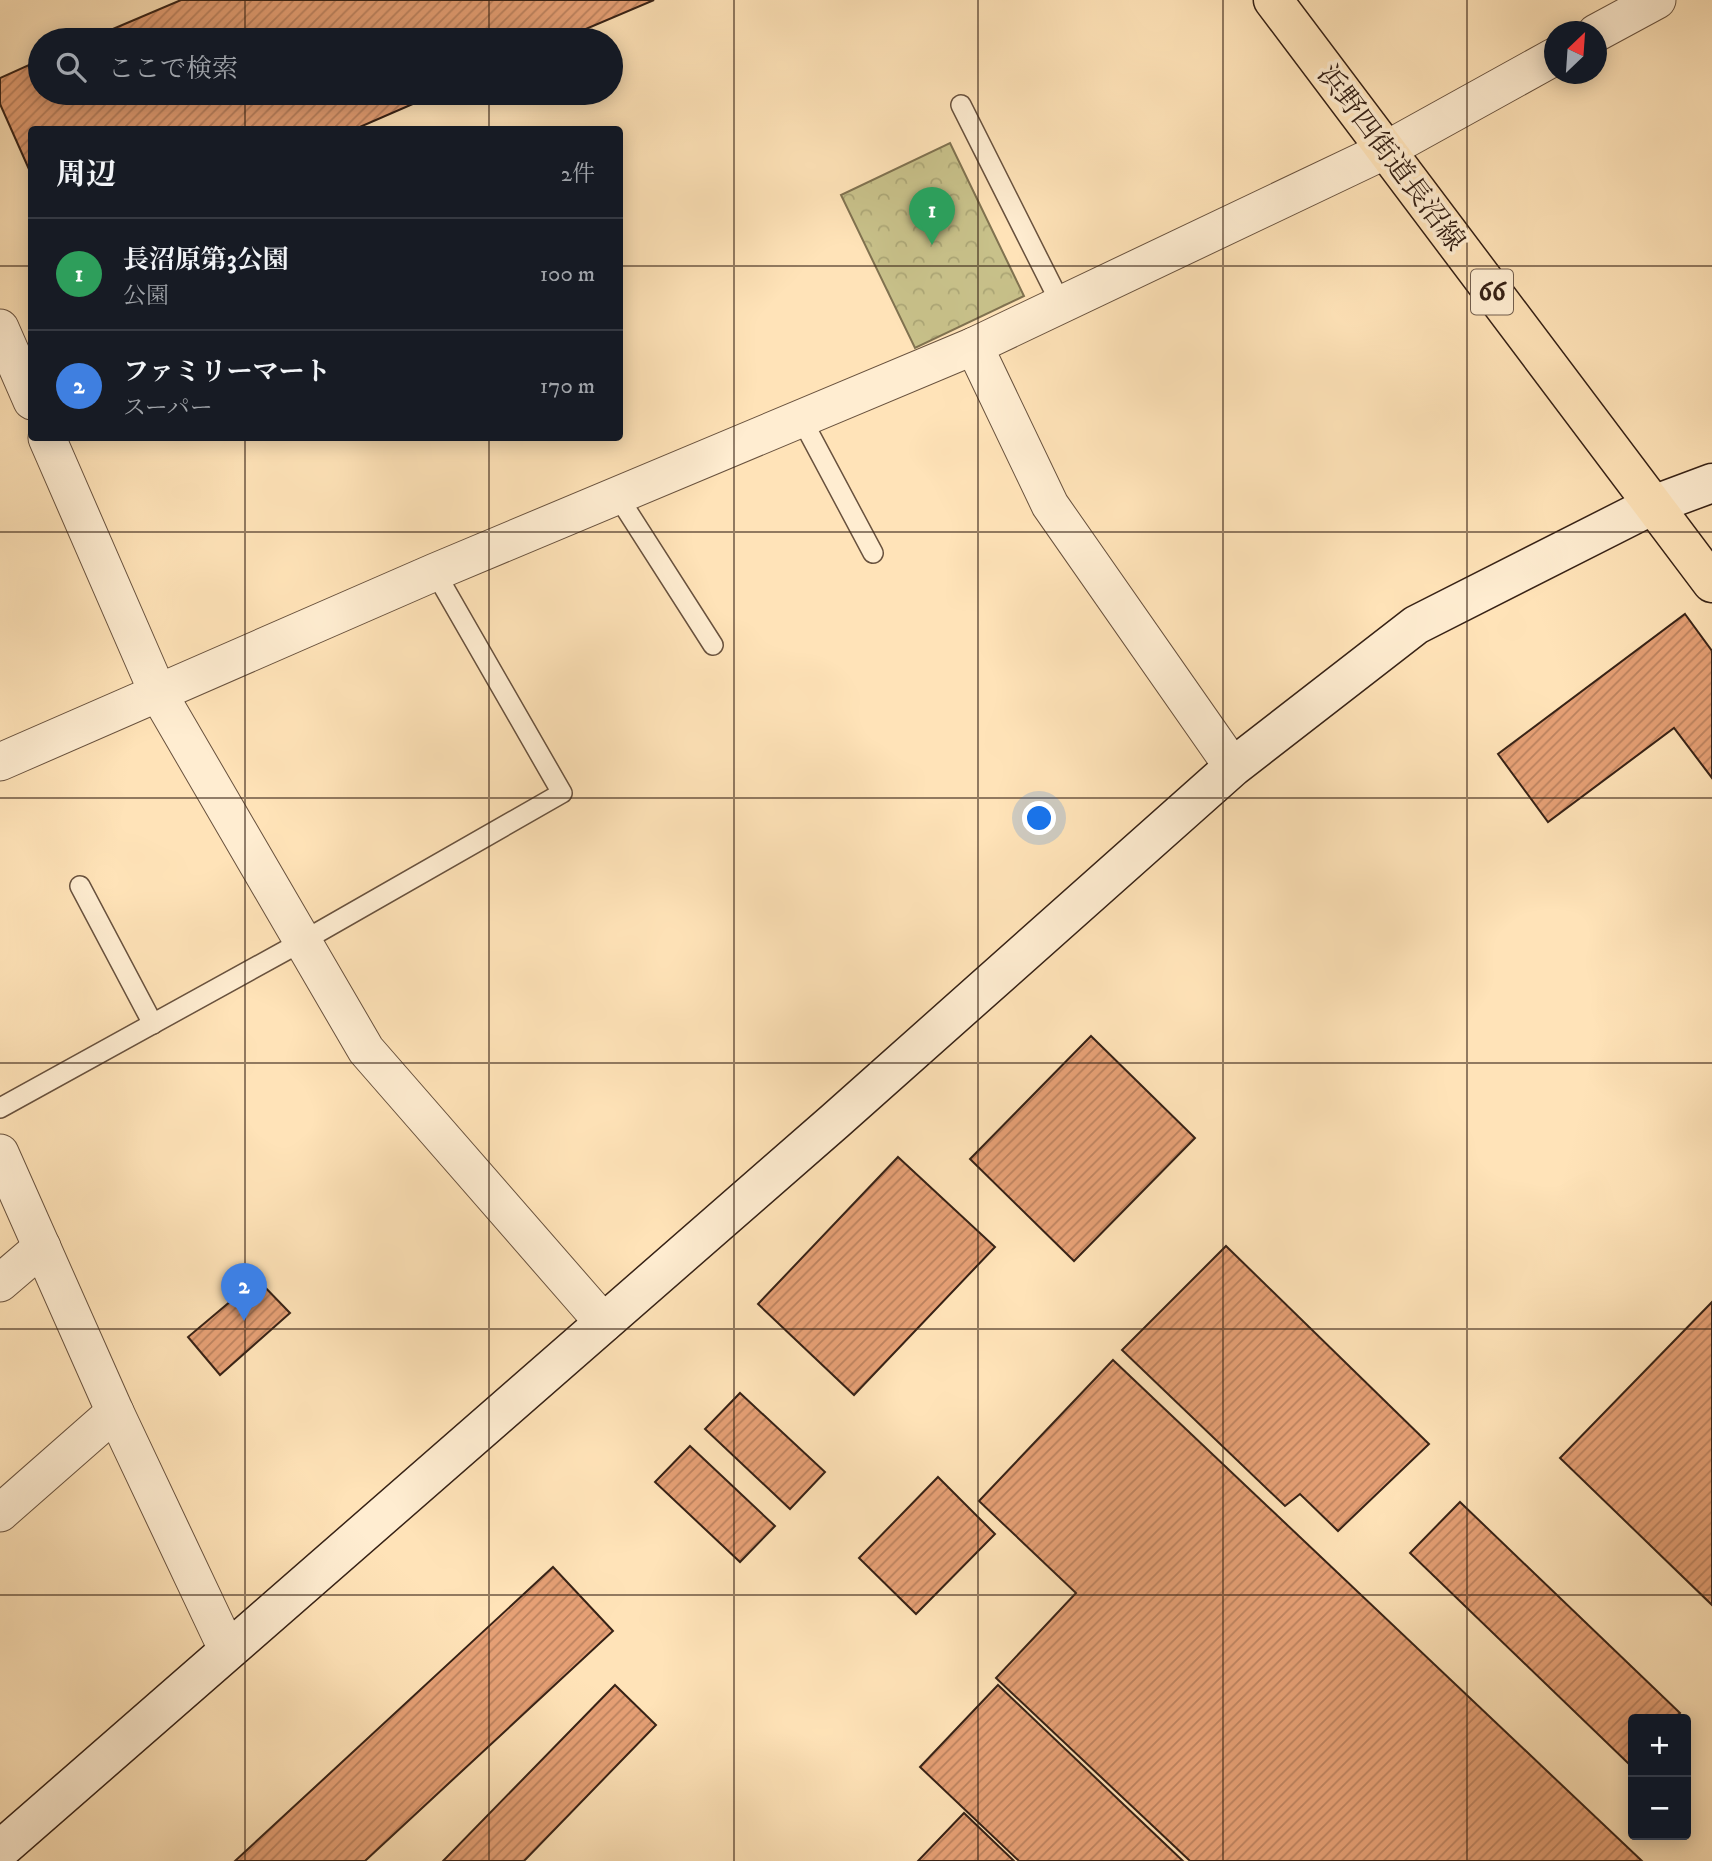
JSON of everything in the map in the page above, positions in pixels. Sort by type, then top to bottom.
[{"type":"main road","name":"浜野四街道長沼線","points":[[1273,0],[1712,583]]},
{"type":"street","points":[[1607,28],[1657,0]]},
{"type":"street","points":[[0,762],[435,572],[974,346],[1386,150],[1544,63]]},
{"type":"street","points":[[0,328],[28,392]]},
{"type":"street","points":[[974,346],[1050,505],[1233,766]]},
{"type":"street","points":[[48,441],[158,693],[366,1050],[604,1323]]},
{"type":"street","points":[[0,1850],[604,1323],[1233,766],[1416,625],[1653,505],[1712,484]]},
{"type":"street","points":[[0,1153],[115,1412],[228,1651]]},
{"type":"street","points":[[0,1283],[42,1247]]},
{"type":"street","points":[[0,1513],[115,1412]]},
{"type":"lane","points":[[961,105],[1061,304]]},
{"type":"lane","points":[[801,418],[873,553]]},
{"type":"lane","points":[[617,495],[713,645]]},
{"type":"lane","points":[[0,1108],[303,941],[562,793],[435,572]]},
{"type":"lane","points":[[80,886],[153,1024]]},
{"type":"green space","points":[[950,143],[1024,296],[915,348],[841,195]]},
{"type":"building","points":[[181,0],[654,0],[588,28],[115,28]]},
{"type":"building","points":[[28,65],[28,105],[410,105],[362,126],[28,126],[28,167],[0,104],[0,78]]},
{"type":"building","points":[[1685,614],[1712,651],[1712,778],[1674,728],[1548,822],[1498,754]]},
{"type":"building","points":[[1091,1036],[1195,1138],[1074,1261],[970,1159]]},
{"type":"building","points":[[898,1157],[995,1247],[854,1395],[758,1304]]},
{"type":"building","points":[[1226,1246],[1429,1444],[1338,1531],[1300,1494],[1285,1506],[1122,1350]]},
{"type":"building","points":[[257,1279],[290,1313],[220,1375],[188,1337]]},
{"type":"building","points":[[1712,1302],[1712,1605],[1560,1458]]},
{"type":"building","points":[[1113,1360],[1642,1861],[1190,1861],[996,1678],[1076,1593],[979,1501]]},
{"type":"building","points":[[740,1393],[825,1472],[790,1509],[705,1429]]},
{"type":"building","points":[[690,1446],[775,1526],[740,1562],[655,1482]]},
{"type":"building","points":[[938,1477],[995,1534],[916,1614],[859,1558]]},
{"type":"building","points":[[1460,1502],[1680,1713],[1628,1714],[1628,1763],[1410,1553]]},
{"type":"building","points":[[553,1567],[613,1631],[365,1861],[235,1861]]},
{"type":"building","points":[[615,1685],[656,1725],[524,1861],[443,1861]]},
{"type":"building","points":[[998,1685],[1183,1861],[1019,1861],[920,1767]]},
{"type":"building","points":[[964,1813],[1014,1861],[918,1861]]},
{"type":"place","name":"長沼原第3公園","points":[[932,245]]},
{"type":"place","name":"ファミリーマート","points":[[244,1321]]}]
